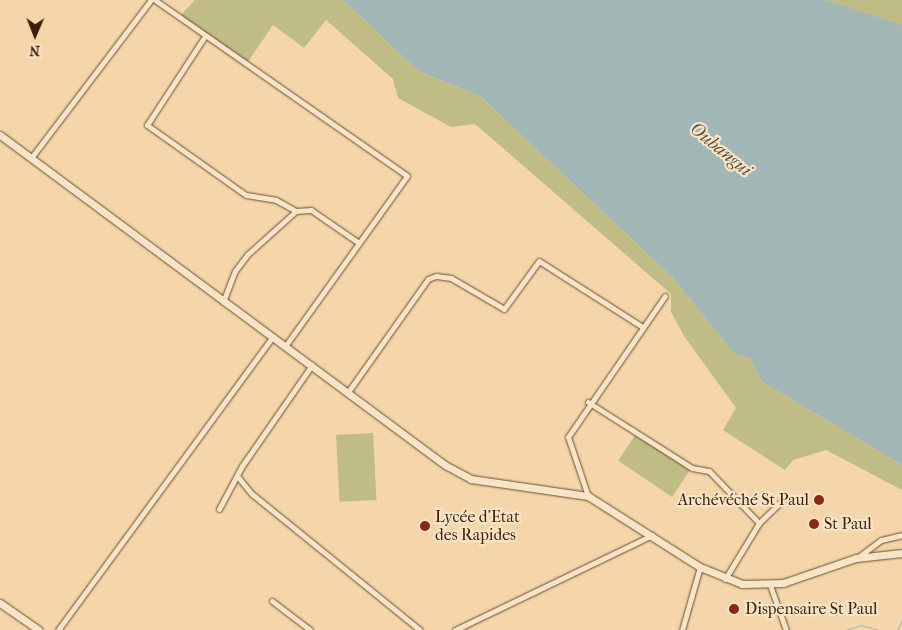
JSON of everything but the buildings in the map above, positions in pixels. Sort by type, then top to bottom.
[{"type":"main road","points":[[0,135],[223,302],[286,345],[470,479],[588,496],[700,567],[725,579],[770,585],[856,558],[902,553]]},
{"type":"main road","points":[[0,603],[39,630]]},
{"type":"street","points":[[31,158],[151,0]]},
{"type":"street","points":[[155,0],[407,176],[286,345]]},
{"type":"street","points":[[205,36],[147,125],[246,196],[276,200],[296,211],[311,210],[359,242]]},
{"type":"street","points":[[223,302],[235,271],[248,254],[296,211]]},
{"type":"street","points":[[348,392],[428,279],[436,276],[451,278],[504,309],[539,261],[641,326]]},
{"type":"street","points":[[588,496],[568,437],[588,402],[641,326],[665,296]]},
{"type":"street","points":[[58,630],[273,336]]},
{"type":"street","points":[[219,509],[312,365]]},
{"type":"street","points":[[588,402],[692,468],[709,471],[759,523]]},
{"type":"street","points":[[238,477],[252,494],[420,630]]},
{"type":"street","points":[[725,579],[759,523],[782,501]]},
{"type":"street","points":[[455,630],[652,535]]},
{"type":"street","points":[[856,558],[881,540],[902,535]]},
{"type":"street","points":[[682,630],[700,567]]},
{"type":"street","points":[[770,585],[786,630]]},
{"type":"street","points":[[272,600],[310,630]]},
{"type":"shaded area","points":[[195,0],[343,0],[418,71],[480,96],[673,278],[734,354],[750,358],[762,382],[902,465],[902,490],[826,450],[793,460],[785,470],[723,430],[736,408],[684,336],[671,312],[671,294],[475,124],[451,127],[398,98],[393,79],[326,20],[304,48],[273,25],[245,66],[177,19]]},
{"type":"shaded area","points":[[825,0],[902,0],[902,25],[846,8]]},
{"type":"shaded area","points":[[373,433],[377,500],[340,502],[336,435]]},
{"type":"shaded area","points":[[636,434],[690,470],[672,497],[618,461]]},
{"type":"water","name":"Oubangui","points":[[343,0],[825,0],[902,25],[902,465],[762,382],[750,358],[734,354],[673,278],[480,96],[418,71]]},
{"type":"waterway","points":[[897,630],[902,620]]},
{"type":"waterway","points":[[845,630],[861,625],[878,630]]},
{"type":"place","name":"Archévéché St Paul","points":[[819,500]]},
{"type":"place","name":"St Paul","points":[[814,524]]},
{"type":"place","name":"Lycée d'Etat des Rapides","points":[[425,526]]},
{"type":"place","name":"Dispensaire St Paul","points":[[734,609]]}]
